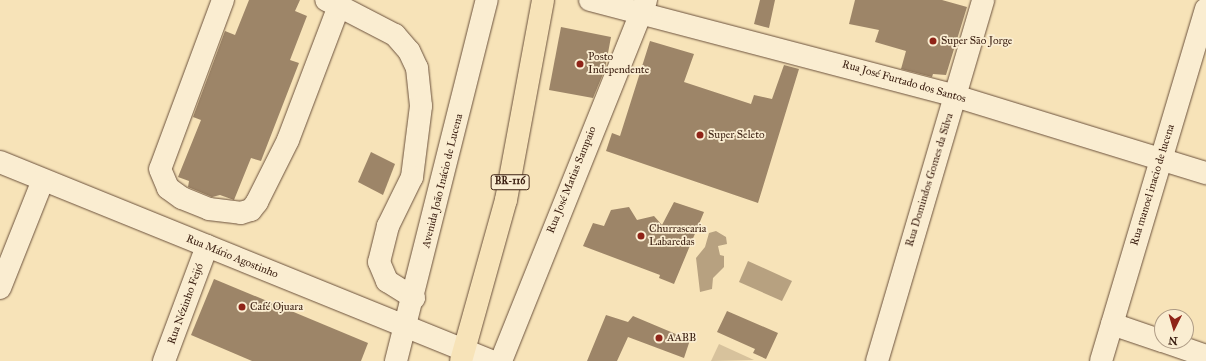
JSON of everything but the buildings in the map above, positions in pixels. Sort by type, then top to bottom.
[{"type":"highway","name":"BR-116","points":[[463,356],[506,200],[543,0]]},
{"type":"street","points":[[223,0],[160,169],[168,188],[182,198],[225,212],[251,210],[262,192],[288,140],[333,3],[395,35],[409,51],[417,68],[421,106],[412,177],[388,226],[379,262],[387,281],[414,298]]},
{"type":"street","name":"Avenida João Inácio de Lucena","points":[[396,361],[414,298],[486,0]]},
{"type":"street","name":"Rua Domindos Gomes da Silva","points":[[877,361],[983,0]]},
{"type":"street","name":"Rua José Furtado dos Santos","points":[[597,1],[643,6],[955,96],[1206,172]]},
{"type":"street","name":"Rua José Matias Sampaio","points":[[501,361],[643,6]]},
{"type":"street","name":"Rua manoel inacio de lucena","points":[[1101,361],[1160,159],[1206,9]]},
{"type":"street","name":"Rua Mário Agostinho","points":[[0,162],[406,328],[463,356],[490,361]]},
{"type":"street","points":[[0,288],[43,180]]},
{"type":"street","name":"Rua Nézinho Feijó","points":[[164,361],[207,246]]},
{"type":"street","points":[[1112,324],[1154,338]]},
{"type":"street","points":[[1185,349],[1206,356]]},
{"type":"shaded area","points":[[716,231],[726,237],[727,244],[718,246],[720,255],[724,256],[724,267],[713,278],[712,289],[700,292],[696,258],[705,247],[709,233]]},
{"type":"shaded area","points":[[748,261],[792,281],[782,301],[739,282]]},
{"type":"shaded area","points":[[719,344],[754,360],[711,361]]},
{"type":"place","name":"Super São Jorge","points":[[933,41]]},
{"type":"place","name":"Posto Independente","points":[[580,64]]},
{"type":"place","name":"Super Seleto","points":[[700,135]]},
{"type":"place","name":"Churrascaria Labaredas","points":[[641,236]]},
{"type":"place","name":"Café Ojuara","points":[[242,307]]},
{"type":"place","name":"AABB","points":[[659,338]]}]
